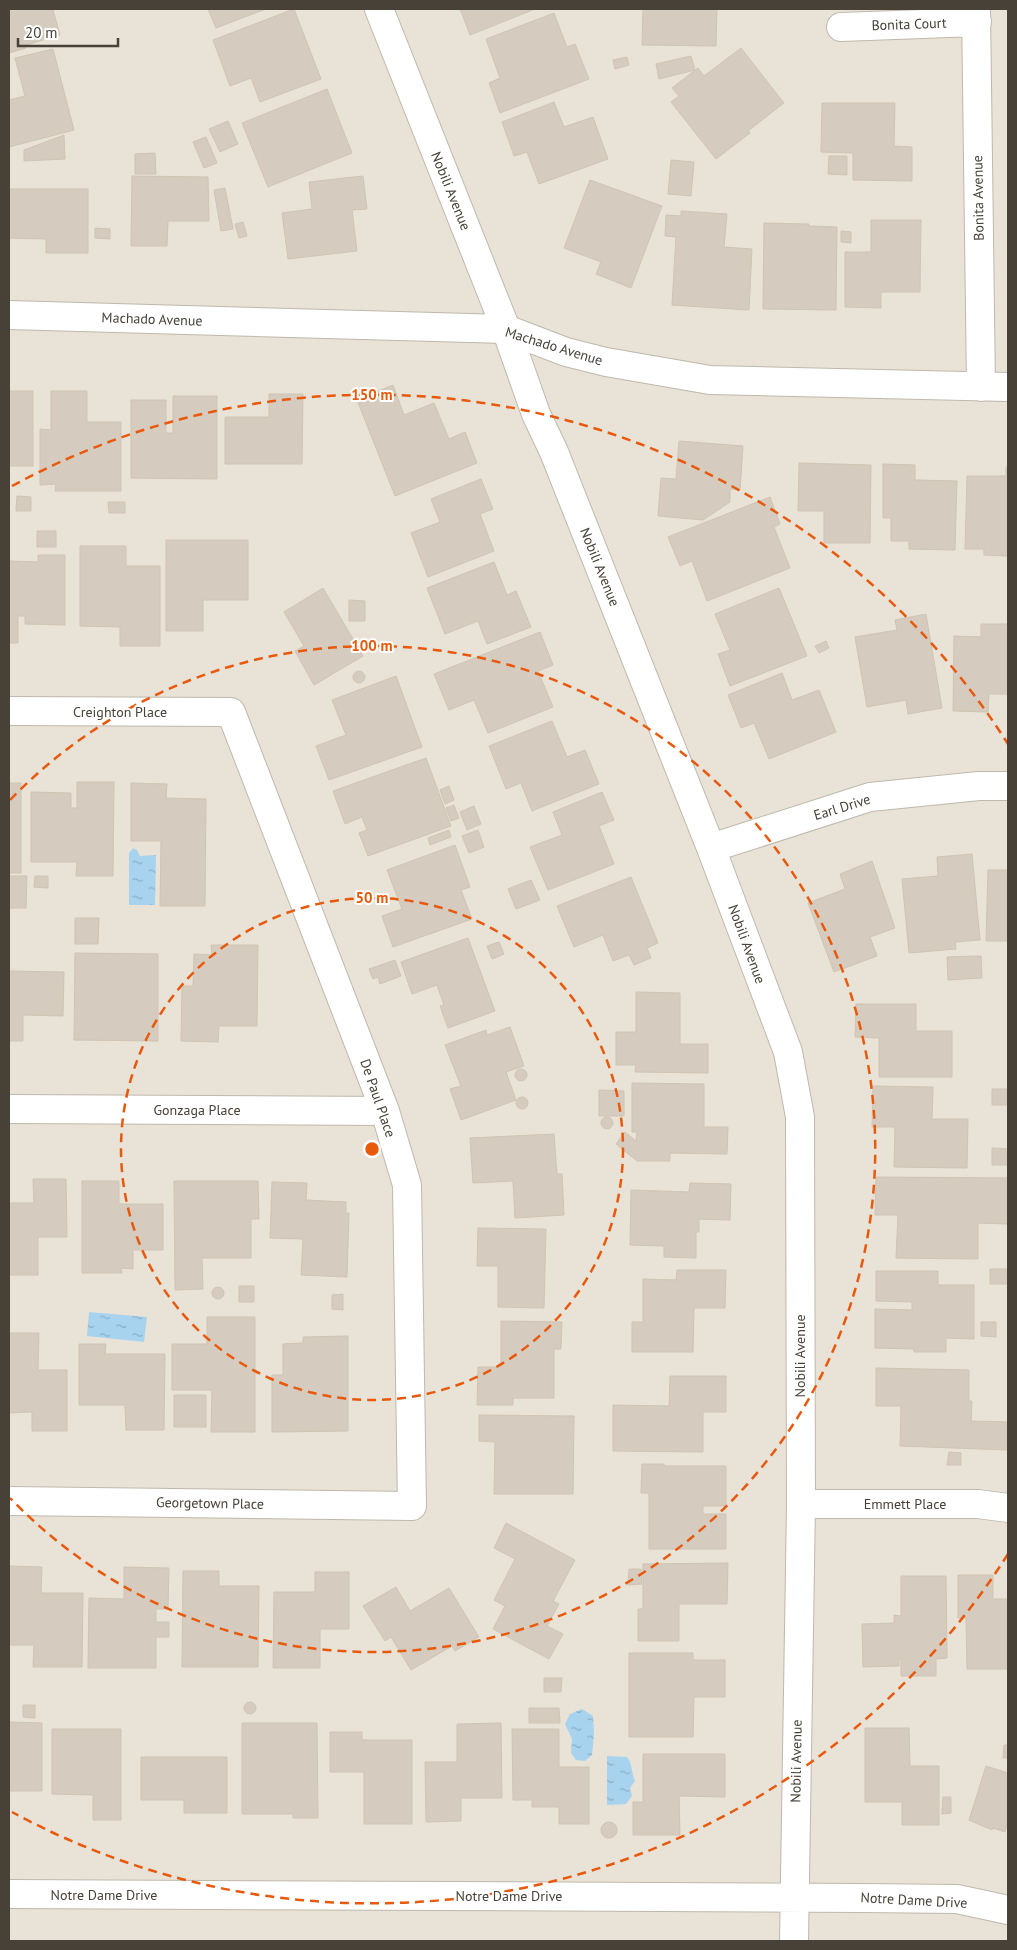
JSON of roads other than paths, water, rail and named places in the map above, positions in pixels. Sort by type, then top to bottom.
[{"type":"street","name":"Nobili Avenue","points":[[379,9],[506,329],[536,414],[554,452],[711,848],[788,1052],[800,1117],[801,1504],[794,1941]]},
{"type":"street","name":"Bonita Court","points":[[841,27],[976,15]]},
{"type":"street","name":"Bonita Avenue","points":[[976,15],[980,387]]},
{"type":"street","name":"Machado Avenue","points":[[9,315],[506,329],[566,352],[606,362],[710,380],[1008,387]]},
{"type":"street","name":"Creighton Place","points":[[9,711],[231,712]]},
{"type":"street","name":"De Paul Place","points":[[231,712],[385,1110],[407,1185],[412,1506]]},
{"type":"street","name":"Earl Drive","points":[[711,848],[870,797],[979,786],[1008,786]]},
{"type":"street","name":"Gonzaga Place","points":[[9,1109],[385,1110]]},
{"type":"street","name":"Georgetown Place","points":[[9,1501],[412,1506]]},
{"type":"street","name":"Emmett Place","points":[[801,1504],[978,1504],[1008,1508]]},
{"type":"street","name":"Notre Dame Drive","points":[[9,1894],[957,1899],[1008,1910]]},
{"type":"water","points":[[133,848],[137,850],[140,856],[156,855],[155,905],[129,905],[129,853]]},
{"type":"water","points":[[89,1312],[147,1317],[144,1342],[87,1336]]},
{"type":"water","points":[[582,1709],[593,1716],[592,1755],[585,1761],[576,1760],[571,1753],[572,1739],[565,1724],[570,1714]]},
{"type":"water","points":[[607,1756],[627,1757],[630,1763],[635,1781],[630,1788],[632,1796],[626,1804],[607,1805]]}]
